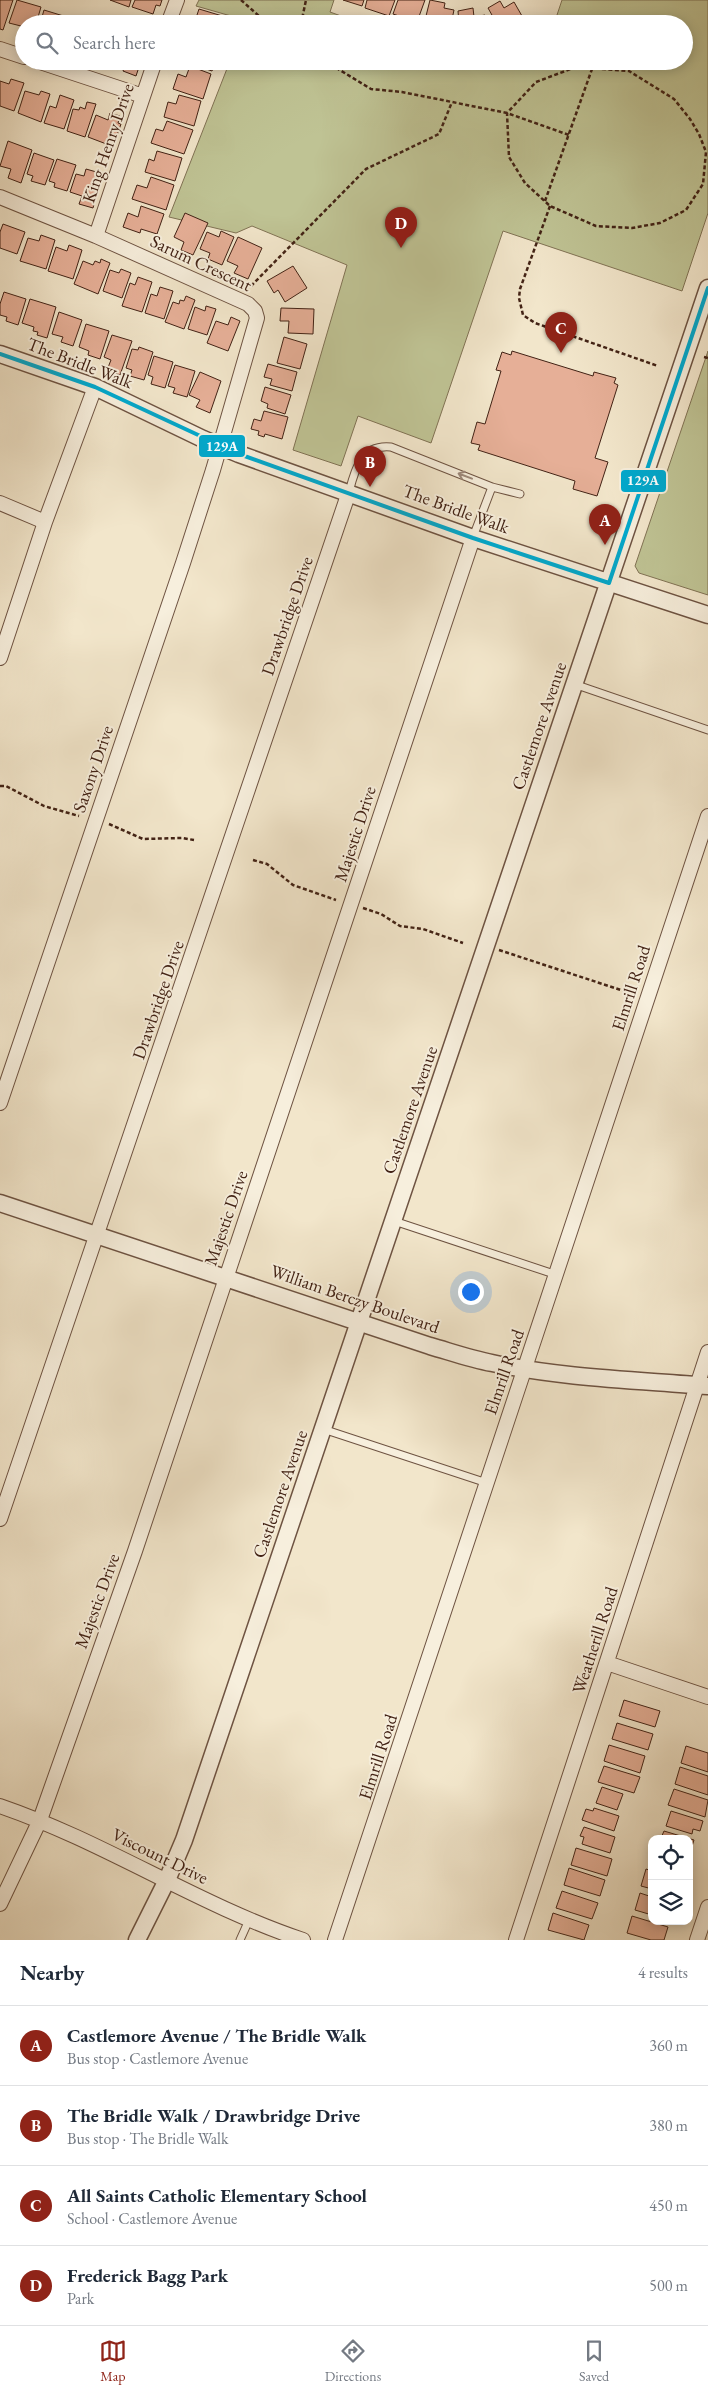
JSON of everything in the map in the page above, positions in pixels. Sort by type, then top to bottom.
[{"type":"street","points":[[171,15],[177,0]]},
{"type":"street","points":[[0,49],[15,54]]},
{"type":"street","points":[[64,70],[143,96]]},
{"type":"street","name":"King Henry Drive","points":[[96,236],[152,70]]},
{"type":"street","name":"Sarum Crescent","points":[[0,197],[96,236],[248,304],[255,311],[257,318],[256,326],[220,446]]},
{"type":"street","name":"Castlemore Avenue","points":[[137,1940],[167,1880],[187,1830],[708,288]]},
{"type":"street","name":"The Bridle Walk","points":[[0,354],[95,387],[220,446],[473,538],[708,615]]},
{"type":"street","points":[[0,658],[45,522],[95,387]]},
{"type":"street","name":"Saxony Drive","points":[[0,1103],[180,573],[220,446]]},
{"type":"street","name":"Drawbridge Drive","points":[[0,1519],[98,1236],[349,492]]},
{"type":"street","points":[[0,503],[45,522]]},
{"type":"street","name":"Majestic Drive","points":[[0,1904],[40,1820],[135,1550],[473,538]]},
{"type":"street","name":"Elmrill Road","points":[[335,1940],[708,816]]},
{"type":"street","name":"William Berczy Boulevard","points":[[0,1203],[226,1276],[452,1353],[525,1369],[702,1386]]},
{"type":"street","name":"Weatherill Road","points":[[516,1940],[702,1386],[708,1352]]},
{"type":"street","points":[[608,1663],[708,1697]]},
{"type":"street","name":"Viscount Drive","points":[[0,1806],[40,1820],[249,1920],[303,1940]]},
{"type":"street","points":[[697,1940],[708,1907]]},
{"type":"lane","points":[[349,492],[356,464],[360,458],[382,446],[391,447],[492,487],[520,494]]},
{"type":"lane","points":[[473,538],[492,487]]},
{"type":"lane","points":[[574,684],[708,730]]},
{"type":"lane","points":[[394,1221],[557,1275]]},
{"type":"lane","points":[[323,1429],[488,1483]]},
{"type":"lane","points":[[240,1940],[249,1920]]},
{"type":"path","points":[[241,0],[258,15]]},
{"type":"path","points":[[302,15],[306,0]]},
{"type":"path","points":[[339,70],[371,89],[507,113],[569,135]]},
{"type":"path","points":[[568,70],[536,82],[507,113],[509,157],[525,183],[550,206],[596,226],[632,228],[660,224],[686,210],[703,184],[706,152],[699,134],[674,98],[629,71],[610,70]]},
{"type":"path","points":[[545,201],[592,70]]},
{"type":"path","points":[[251,286],[366,169],[439,134],[452,102]]},
{"type":"path","points":[[703,184],[708,185]]},
{"type":"path","points":[[550,206],[520,289],[519,298],[523,315],[535,322],[658,366]]},
{"type":"path","points":[[0,786],[6,786],[44,806],[79,816]]},
{"type":"path","points":[[106,823],[143,839],[182,838],[194,840]]},
{"type":"path","points":[[253,860],[267,864],[293,886],[336,900]]},
{"type":"path","points":[[362,907],[381,914],[400,926],[422,929],[463,943]]},
{"type":"path","points":[[497,949],[638,996]]},
{"type":"green space","points":[[199,0],[334,0],[330,12],[338,15],[228,15],[196,6]]},
{"type":"green space","points":[[562,0],[708,0],[708,213],[682,291],[503,231],[431,443],[358,416],[341,466],[293,450],[347,265],[252,226],[236,233],[169,217],[226,70],[693,70],[693,15],[557,15]]},
{"type":"green space","points":[[708,351],[708,595],[639,573],[635,566]]},
{"type":"building","points":[[0,0],[13,0],[3,30],[0,29]]},
{"type":"building","points":[[17,0],[41,7],[39,15],[15,15],[15,24],[9,23]]},
{"type":"building","points":[[110,0],[131,0],[129,7]]},
{"type":"building","points":[[135,0],[162,0],[160,6],[156,5],[153,14],[132,7]]},
{"type":"building","points":[[343,0],[364,0],[362,6]]},
{"type":"building","points":[[367,0],[395,0],[389,15],[365,8]]},
{"type":"building","points":[[398,0],[425,0],[420,15],[393,14]]},
{"type":"building","points":[[430,0],[445,3],[444,8],[454,10],[453,15],[426,15]]},
{"type":"building","points":[[500,1],[504,8],[514,2],[521,15],[492,15],[488,8]]},
{"type":"building","points":[[473,8],[474,15],[458,15],[458,11]]},
{"type":"building","points":[[199,9],[219,15],[197,15]]},
{"type":"building","points":[[44,10],[60,15],[43,15]]},
{"type":"building","points":[[123,70],[138,70],[136,76]]},
{"type":"building","points":[[189,70],[200,70],[211,74],[203,99],[173,89],[178,74],[186,77]]},
{"type":"building","points":[[11,79],[24,83],[14,111],[0,106],[0,81],[9,84]]},
{"type":"building","points":[[25,91],[39,95],[41,91],[50,94],[41,122],[18,113]]},
{"type":"building","points":[[60,95],[74,100],[64,129],[44,123],[50,106],[56,108]]},
{"type":"building","points":[[179,95],[201,101],[194,126],[164,117],[168,102],[176,104]]},
{"type":"building","points":[[87,102],[96,104],[85,137],[67,131],[73,109],[79,110],[80,107],[85,109]]},
{"type":"building","points":[[110,113],[120,116],[118,123],[121,124],[115,141],[111,140],[109,145],[88,137],[96,115],[108,120]]},
{"type":"building","points":[[167,121],[193,130],[184,154],[151,143],[156,129],[163,131]]},
{"type":"building","points":[[8,141],[32,150],[21,183],[8,178],[11,169],[0,166]]},
{"type":"building","points":[[157,151],[182,158],[175,181],[145,172],[149,159],[154,161]]},
{"type":"building","points":[[34,153],[54,160],[45,185],[31,181],[33,176],[27,174]]},
{"type":"building","points":[[57,159],[76,165],[67,191],[54,187],[55,183],[49,181]]},
{"type":"building","points":[[86,169],[100,173],[96,184],[99,185],[93,208],[79,204],[82,196],[70,192],[76,174],[84,176]]},
{"type":"building","points":[[151,177],[174,185],[166,210],[132,199],[137,185],[147,188]]},
{"type":"building","points":[[141,206],[164,214],[157,234],[141,229],[140,233],[123,227],[128,213],[138,217]]},
{"type":"building","points":[[185,213],[208,223],[193,255],[181,250],[184,242],[174,237]]},
{"type":"building","points":[[3,224],[25,232],[17,254],[0,248],[0,232]]},
{"type":"building","points":[[221,231],[234,237],[222,265],[208,259],[210,253],[200,249],[207,232],[219,237]]},
{"type":"building","points":[[41,235],[55,240],[46,269],[20,261],[28,238],[39,241]]},
{"type":"building","points":[[238,237],[262,248],[248,279],[234,273],[238,266],[227,261]]},
{"type":"building","points":[[69,245],[82,250],[73,279],[48,271],[56,247],[67,251]]},
{"type":"building","points":[[101,259],[110,263],[98,294],[74,284],[83,261],[93,265],[95,261],[100,263]]},
{"type":"building","points":[[293,266],[307,288],[285,302],[278,290],[274,293],[267,281]]},
{"type":"building","points":[[121,269],[131,273],[122,298],[103,291],[110,270],[119,273]]},
{"type":"building","points":[[138,277],[152,282],[142,312],[122,306],[130,283],[135,285]]},
{"type":"building","points":[[160,287],[173,291],[164,319],[145,313],[151,294],[157,296]]},
{"type":"building","points":[[4,292],[26,299],[18,325],[6,321],[7,317],[0,315],[0,304]]},
{"type":"building","points":[[186,296],[195,300],[184,329],[165,322],[173,302],[179,304],[180,300],[184,301]]},
{"type":"building","points":[[30,299],[56,307],[47,338],[37,335],[38,332],[33,331],[34,327],[22,323]]},
{"type":"building","points":[[206,306],[216,309],[207,335],[188,329],[195,307],[205,311]]},
{"type":"building","points":[[281,308],[314,309],[313,334],[288,333],[289,321],[280,321]]},
{"type":"building","points":[[59,312],[82,320],[73,346],[61,342],[63,337],[52,334]]},
{"type":"building","points":[[231,317],[240,321],[228,351],[207,343],[216,321],[228,325]]},
{"type":"building","points":[[86,324],[109,331],[100,359],[88,355],[89,351],[79,347]]},
{"type":"building","points":[[112,335],[132,341],[120,375],[107,370],[111,360],[104,357]]},
{"type":"building","points":[[284,337],[307,344],[300,369],[277,363]]},
{"type":"building","points":[[139,347],[153,352],[144,380],[130,376],[132,370],[126,368],[132,349],[138,350]]},
{"type":"building","points":[[512,351],[593,376],[594,372],[616,378],[614,383],[618,385],[595,458],[608,462],[597,496],[573,489],[575,481],[478,450],[480,445],[471,443],[477,422],[485,424],[501,371],[496,370],[502,352],[511,355]]},
{"type":"building","points":[[154,356],[173,362],[165,388],[151,384],[153,377],[148,375]]},
{"type":"building","points":[[268,364],[297,372],[292,391],[270,385],[272,379],[264,377]]},
{"type":"building","points":[[175,365],[195,371],[187,397],[173,393],[175,388],[168,386]]},
{"type":"building","points":[[200,372],[221,381],[210,413],[196,407],[200,400],[189,395]]},
{"type":"building","points":[[265,387],[291,395],[285,414],[267,408],[268,404],[261,401]]},
{"type":"building","points":[[264,411],[288,417],[282,439],[265,434],[264,437],[258,435],[259,431],[251,429],[254,419],[261,421]]},
{"type":"building","points":[[624,1700],[660,1711],[655,1727],[619,1716]]},
{"type":"building","points":[[617,1723],[653,1734],[648,1750],[612,1739]]},
{"type":"building","points":[[609,1745],[645,1756],[640,1773],[604,1761]]},
{"type":"building","points":[[686,1746],[708,1753],[708,1772],[681,1763]]},
{"type":"building","points":[[604,1766],[640,1777],[634,1793],[598,1782]]},
{"type":"building","points":[[680,1767],[708,1776],[708,1795],[675,1784]]},
{"type":"building","points":[[602,1787],[623,1794],[617,1810],[596,1803]]},
{"type":"building","points":[[674,1789],[708,1800],[705,1817],[668,1805]]},
{"type":"building","points":[[594,1808],[619,1816],[614,1831],[582,1820],[586,1809],[593,1811]]},
{"type":"building","points":[[671,1811],[703,1821],[700,1831],[693,1829],[692,1834],[666,1826]]},
{"type":"building","points":[[584,1827],[615,1837],[610,1853],[582,1844],[584,1837],[580,1836]]},
{"type":"building","points":[[664,1831],[677,1835],[662,1835]]},
{"type":"building","points":[[576,1848],[612,1859],[607,1876],[571,1865]]},
{"type":"building","points":[[569,1868],[605,1880],[600,1896],[564,1885]]},
{"type":"building","points":[[646,1869],[648,1870],[648,1888],[641,1886]]},
{"type":"building","points":[[562,1891],[598,1903],[592,1919],[556,1908]]},
{"type":"building","points":[[640,1893],[648,1896],[648,1914],[635,1910]]},
{"type":"building","points":[[553,1913],[589,1925],[584,1940],[548,1930]]},
{"type":"building","points":[[632,1916],[648,1921],[648,1925],[668,1927],[664,1940],[651,1940],[627,1933]]},
{"type":"transit line","name":"129A","points":[[0,354],[95,387],[239,454],[473,538],[609,583],[708,288]]},
{"type":"place","name":"Frederick Bagg Park","points":[[401,248]]},
{"type":"place","name":"All Saints Catholic Elementary School","points":[[561,353]]},
{"type":"place","name":"The Bridle Walk / Drawbridge Drive","points":[[370,487]]},
{"type":"place","name":"Castlemore Avenue / The Bridle Walk","points":[[605,545]]}]
